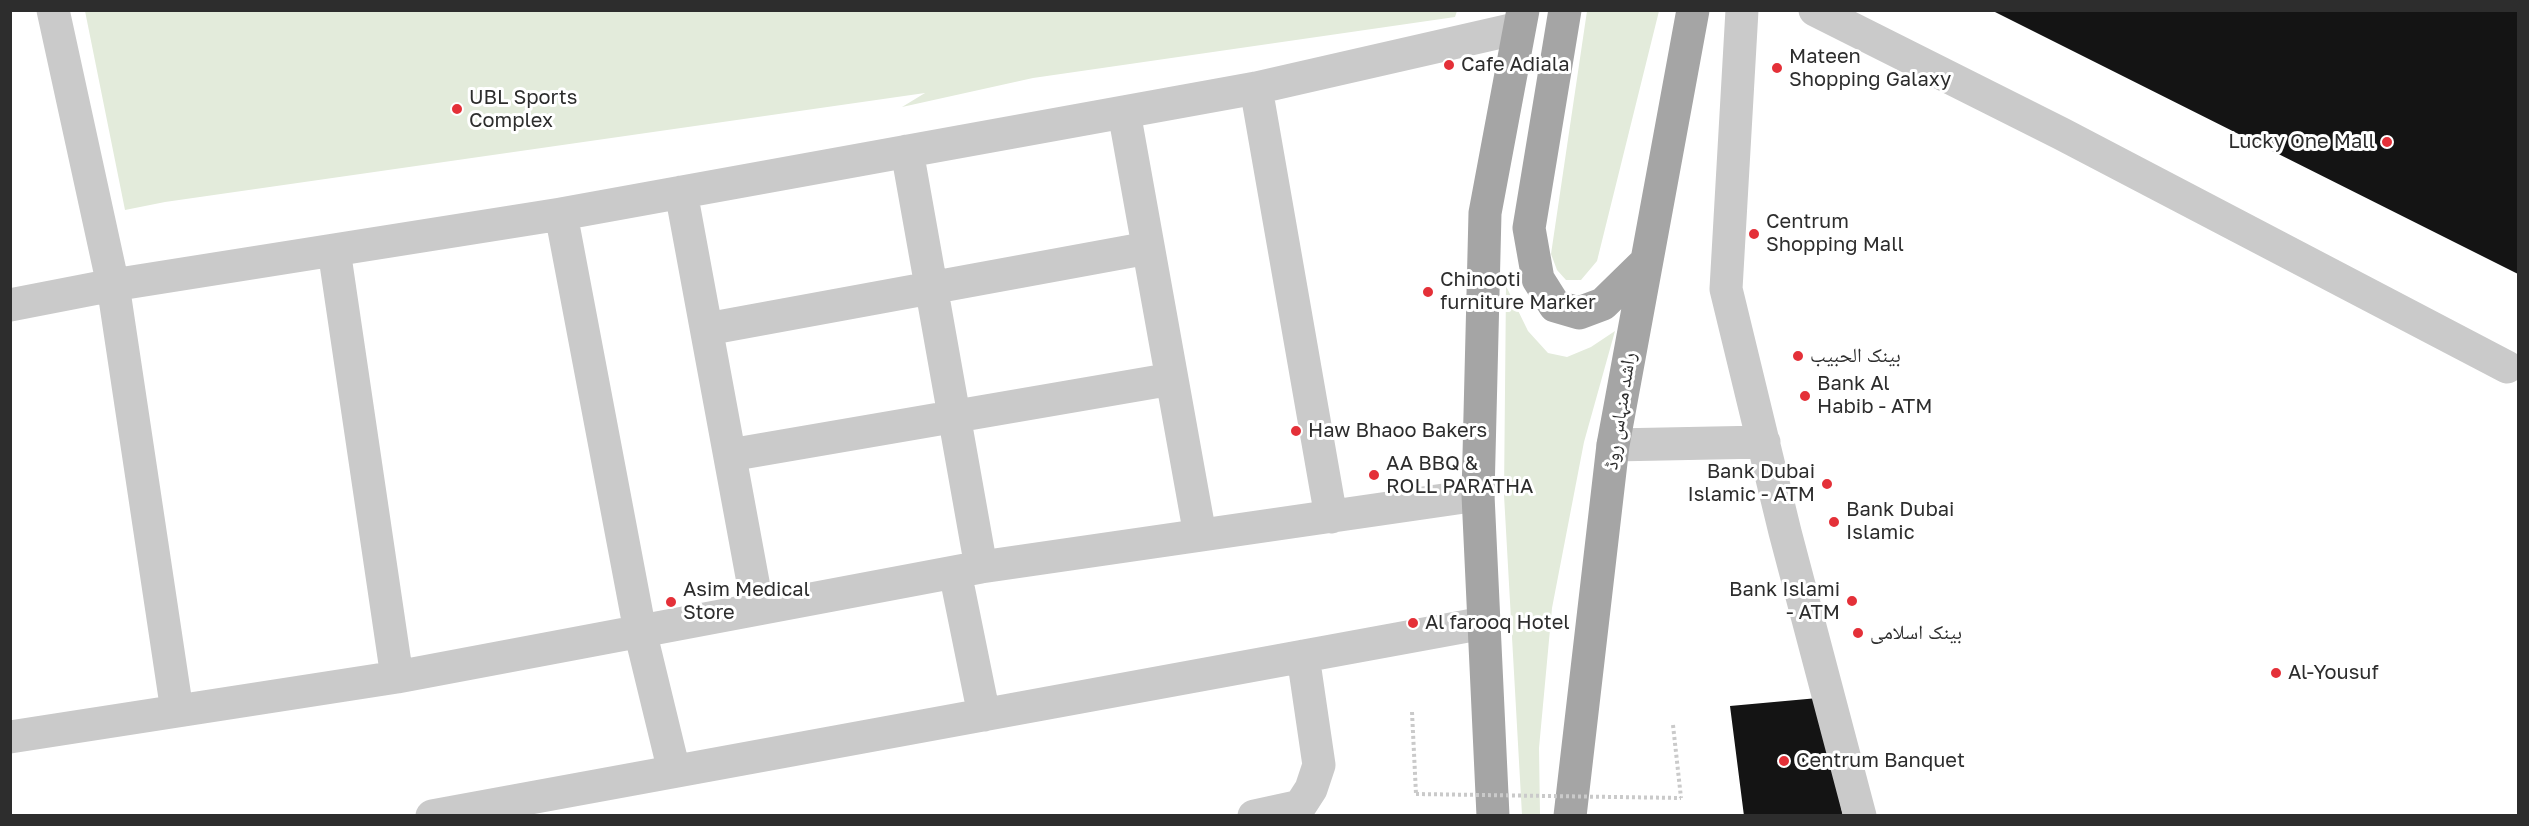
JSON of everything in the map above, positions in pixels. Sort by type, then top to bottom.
[{"type":"main road","points":[[1565,10],[1529,228],[1538,279],[1555,306],[1579,313],[1603,304],[1646,262]]},
{"type":"main road","name":"راشد منہاس روڈ","points":[[1570,816],[1613,445],[1693,10]]},
{"type":"main road","points":[[1493,816],[1478,495],[1485,213],[1521,19]]},
{"type":"street","points":[[53,10],[113,285],[177,711]]},
{"type":"street","points":[[1742,10],[1726,289],[1785,532],[1860,816]]},
{"type":"street","points":[[1815,10],[2061,134],[2507,367]]},
{"type":"street","points":[[10,305],[113,285],[561,214],[1256,88],[1521,19]]},
{"type":"street","points":[[1256,88],[1331,517]]},
{"type":"street","points":[[1124,112],[1200,535]]},
{"type":"street","points":[[907,151],[953,417],[984,715]]},
{"type":"street","points":[[681,192],[758,609]]},
{"type":"street","points":[[561,214],[640,631],[674,771]]},
{"type":"street","points":[[707,329],[1148,248]]},
{"type":"street","points":[[334,250],[397,677]]},
{"type":"street","points":[[730,455],[1172,379]]},
{"type":"street","points":[[1613,445],[1764,442]]},
{"type":"street","points":[[10,737],[397,677],[968,569],[1478,495]]},
{"type":"street","points":[[432,816],[1484,623]]},
{"type":"street","points":[[1254,816],[1300,806],[1311,789],[1319,765],[1303,656]]},
{"type":"path","points":[[1412,712],[1416,794],[1681,798],[1673,724]]},
{"type":"green space","name":"UBL Sports Complex","points":[[85,10],[1457,11],[1455,17],[1033,78],[902,107],[925,93],[165,202],[125,210]]},
{"type":"green space","points":[[1587,11],[1659,11],[1597,261],[1581,280],[1566,280],[1557,270],[1551,254]]},
{"type":"green space","points":[[1506,286],[1528,331],[1548,353],[1567,357],[1591,347],[1615,331],[1584,442],[1552,608],[1539,748],[1540,815],[1522,815],[1504,495]]},
{"type":"building","name":"Lucky One Mall","points":[[1991,10],[2518,10],[2518,274]]},
{"type":"building","name":"Centrum Banquet","points":[[1818,698],[1843,816],[1744,816],[1730,706]]},
{"type":"place","name":"Cafe Adiala","points":[[1449,65]]},
{"type":"place","name":"Mateen Shopping Galaxy","points":[[1777,68]]},
{"type":"place","name":"UBL Sports Complex","points":[[457,109]]},
{"type":"place","name":"Lucky One Mall","points":[[2387,142]]},
{"type":"place","name":"Centrum Shopping Mall","points":[[1754,234]]},
{"type":"place","name":"Chinooti furniture Marker","points":[[1428,292]]},
{"type":"place","name":"بينک الحبيب","points":[[1798,356]]},
{"type":"place","name":"Bank Al Habib - ATM","points":[[1805,396]]},
{"type":"place","name":"Haw Bhaoo Bakers","points":[[1296,431]]},
{"type":"place","name":"AA BBQ & ROLL PARATHA","points":[[1374,475]]},
{"type":"place","name":"Bank Dubai Islamic - ATM","points":[[1827,484]]},
{"type":"place","name":"Bank Dubai Islamic","points":[[1834,522]]},
{"type":"place","name":"Bank Islami - ATM","points":[[1852,601]]},
{"type":"place","name":"Asim Medical Store","points":[[671,602]]},
{"type":"place","name":"Al farooq Hotel","points":[[1413,623]]},
{"type":"place","name":"بینک اسلامی","points":[[1858,633]]},
{"type":"place","name":"Al-Yousuf","points":[[2276,673]]},
{"type":"place","name":"Centrum Banquet","points":[[1784,761]]}]
